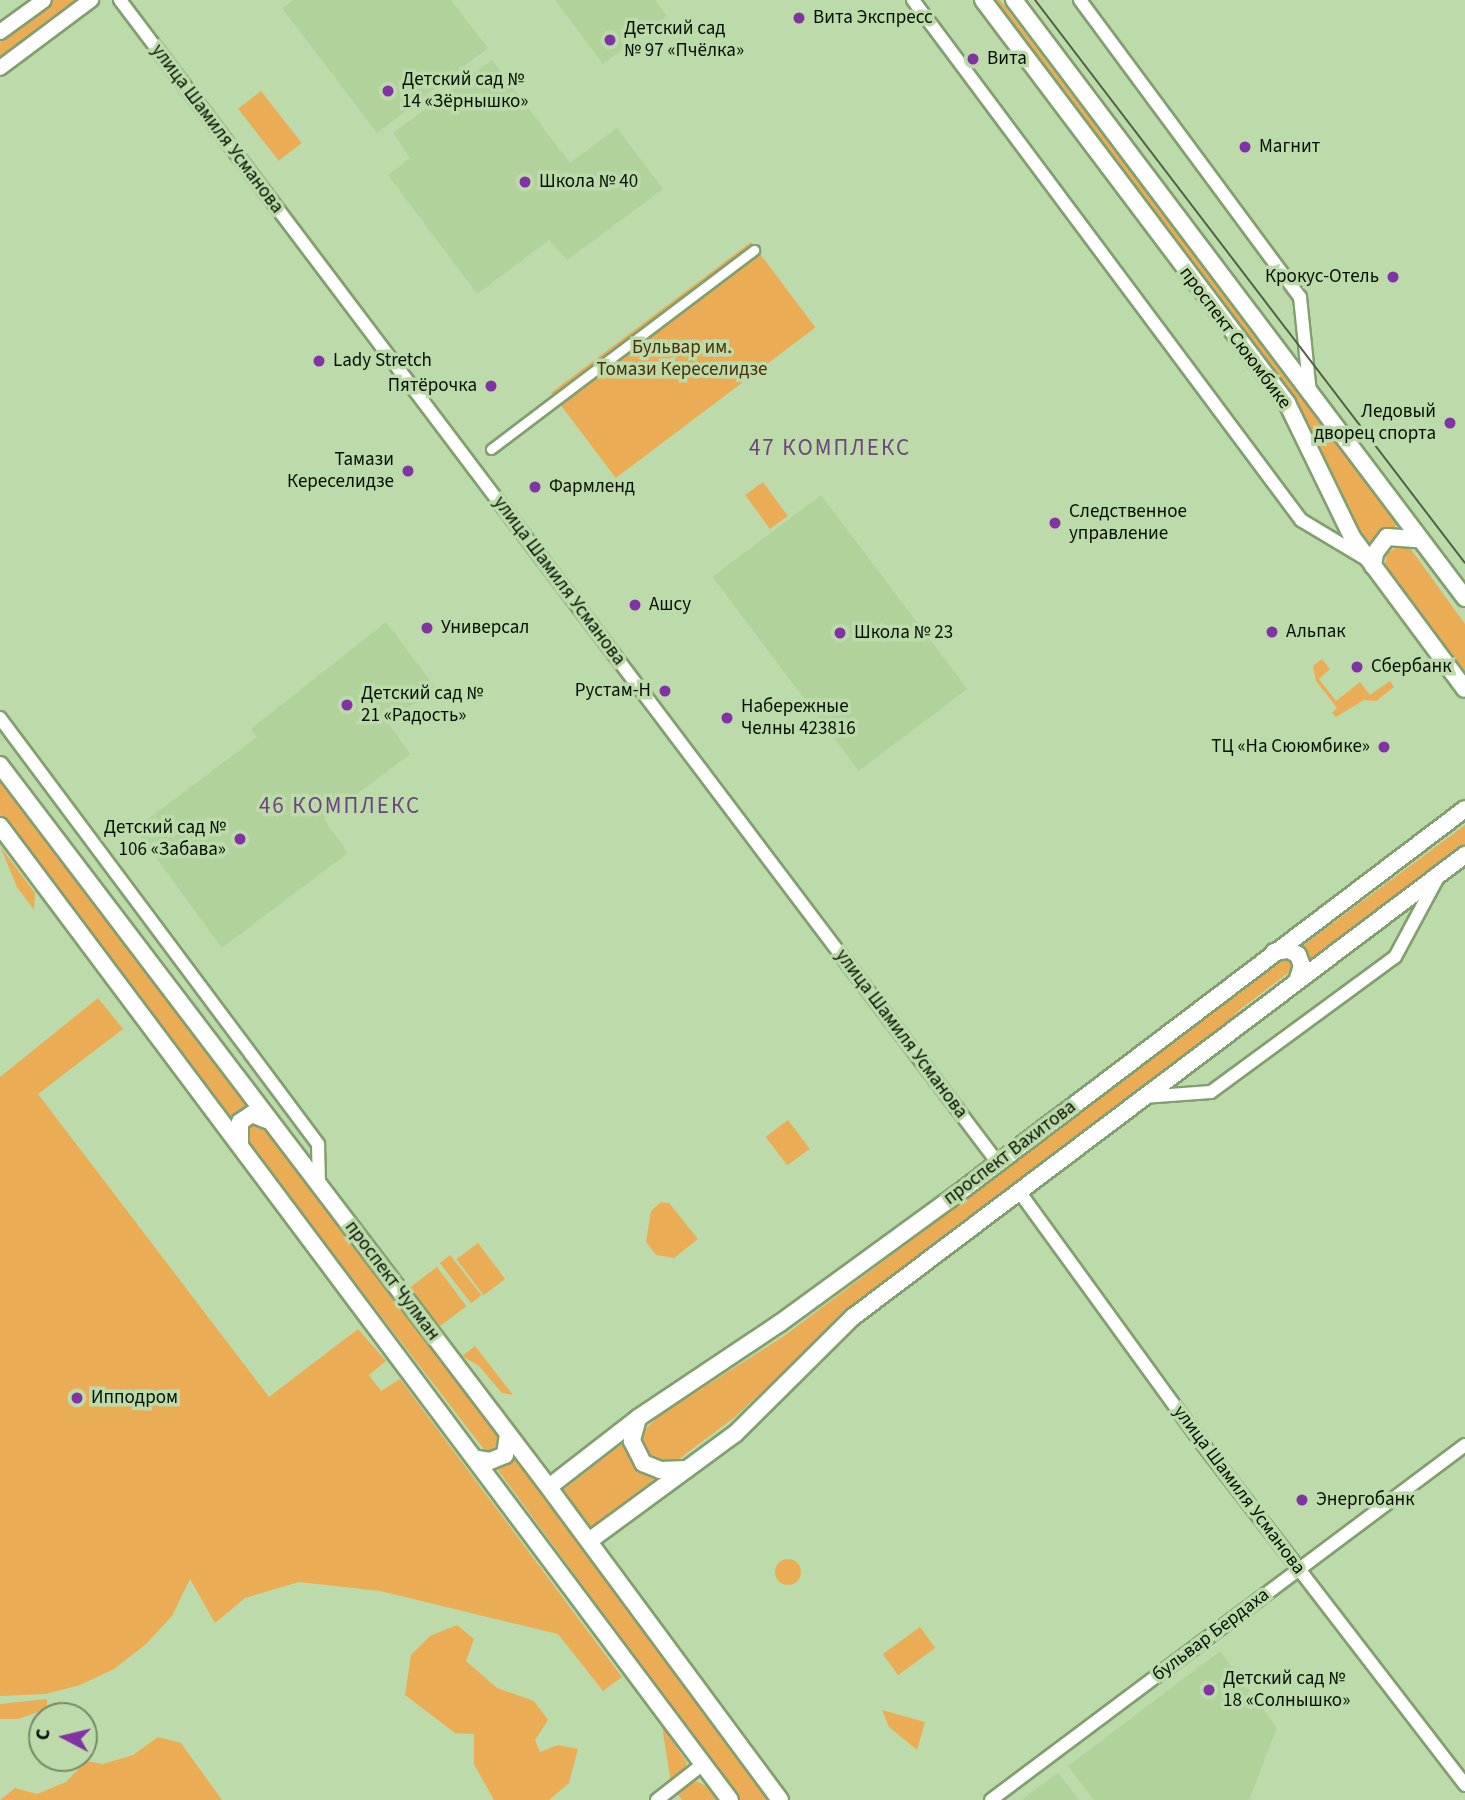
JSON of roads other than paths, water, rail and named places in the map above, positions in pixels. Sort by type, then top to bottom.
[{"type":"main road","name":"проспект Сююмбике","points":[[984,0],[1287,403],[1352,537],[1465,689]]},
{"type":"main road","name":"проспект Сююмбике","points":[[1014,0],[1465,598]]},
{"type":"main road","points":[[1371,563],[1387,537],[1418,539]]},
{"type":"main road","name":"проспект Чулман","points":[[0,765],[267,1120],[319,1184],[549,1487],[780,1800]]},
{"type":"main road","name":"проспект Вахитова","points":[[549,1487],[638,1418],[780,1323],[998,1163],[1465,809]]},
{"type":"main road","name":"проспект Чулман","points":[[0,826],[478,1459],[703,1764],[720,1793],[730,1800]]},
{"type":"main road","name":"проспект Вахитова","points":[[589,1541],[745,1424],[853,1317],[1139,1097],[1465,855]]},
{"type":"main road","points":[[1274,952],[1289,950],[1298,955],[1302,966],[1297,981]]},
{"type":"main road","points":[[240,1145],[240,1122],[253,1114],[267,1120]]},
{"type":"main road","points":[[638,1418],[632,1441],[643,1462],[660,1470],[687,1469]]},
{"type":"main road","points":[[478,1459],[490,1461],[505,1455],[508,1434]]},
{"type":"street","points":[[0,32],[44,0]]},
{"type":"street","points":[[0,68],[91,0]]},
{"type":"street","name":"улица Шамиля Усманова","points":[[120,0],[998,1163]]},
{"type":"street","points":[[913,0],[1301,520],[1371,563]]},
{"type":"street","points":[[1080,0],[1300,297],[1311,394]]},
{"type":"street","points":[[491,449],[754,250]]},
{"type":"street","points":[[0,718],[318,1144],[319,1184]]},
{"type":"street","points":[[1139,1097],[1211,1092],[1362,982],[1395,957],[1440,874]]},
{"type":"street","name":"улица Шамиля Усманова","points":[[1018,1190],[1299,1569],[1465,1785]]},
{"type":"street","name":"бульвар Бердаха","points":[[991,1800],[1465,1445]]},
{"type":"street","points":[[657,1800],[703,1764]]},
{"type":"tram line","points":[[1035,0],[1465,563]]},
{"type":"place","name":"Вита Экспресс","points":[[799,18]]},
{"type":"place","name":"Детский сад № 97 «Пчёлка»","points":[[610,40]]},
{"type":"place","name":"Вита","points":[[973,59]]},
{"type":"place","name":"Детский сад № 14 «Зёрнышко»","points":[[388,91]]},
{"type":"place","name":"Магнит","points":[[1245,147]]},
{"type":"place","name":"Школа № 40","points":[[525,182]]},
{"type":"place","name":"Крокус-Отель","points":[[1393,277]]},
{"type":"place","name":"Lady Stretch","points":[[319,361]]},
{"type":"place","name":"Пятёрочка","points":[[491,386]]},
{"type":"place","name":"Ледовый дворец спорта","points":[[1450,423]]},
{"type":"place","name":"Тамази Кереселидзе","points":[[408,471]]},
{"type":"place","name":"Фармленд","points":[[535,487]]},
{"type":"place","name":"Следственное управление","points":[[1055,523]]},
{"type":"place","name":"Ашсу","points":[[635,605]]},
{"type":"place","name":"Универсал","points":[[427,628]]},
{"type":"place","name":"Альпак","points":[[1272,632]]},
{"type":"place","name":"Школа № 23","points":[[840,633]]},
{"type":"place","name":"Сбербанк","points":[[1357,667]]},
{"type":"place","name":"Рустам-Н","points":[[665,691]]},
{"type":"place","name":"Детский сад № 21 «Радость»","points":[[347,705]]},
{"type":"place","name":"Набережные Челны 423816","points":[[727,718]]},
{"type":"place","name":"ТЦ «На Сююмбике»","points":[[1384,747]]},
{"type":"place","name":"Детский сад № 106 «Забава»","points":[[240,839]]},
{"type":"place","name":"Ипподром","points":[[77,1398]]},
{"type":"place","name":"Энергобанк","points":[[1302,1500]]},
{"type":"place","name":"Детский сад № 18 «Солнышко»","points":[[1209,1690]]},
{"type":"district","name":"47 КОМПЛЕКС","points":[[830,448]]},
{"type":"district","name":"46 КОМПЛЕКС","points":[[340,806]]},
{"type":"park label","name":"Бульвар им. Томази Кереселидзе","points":[[682,359]]}]
